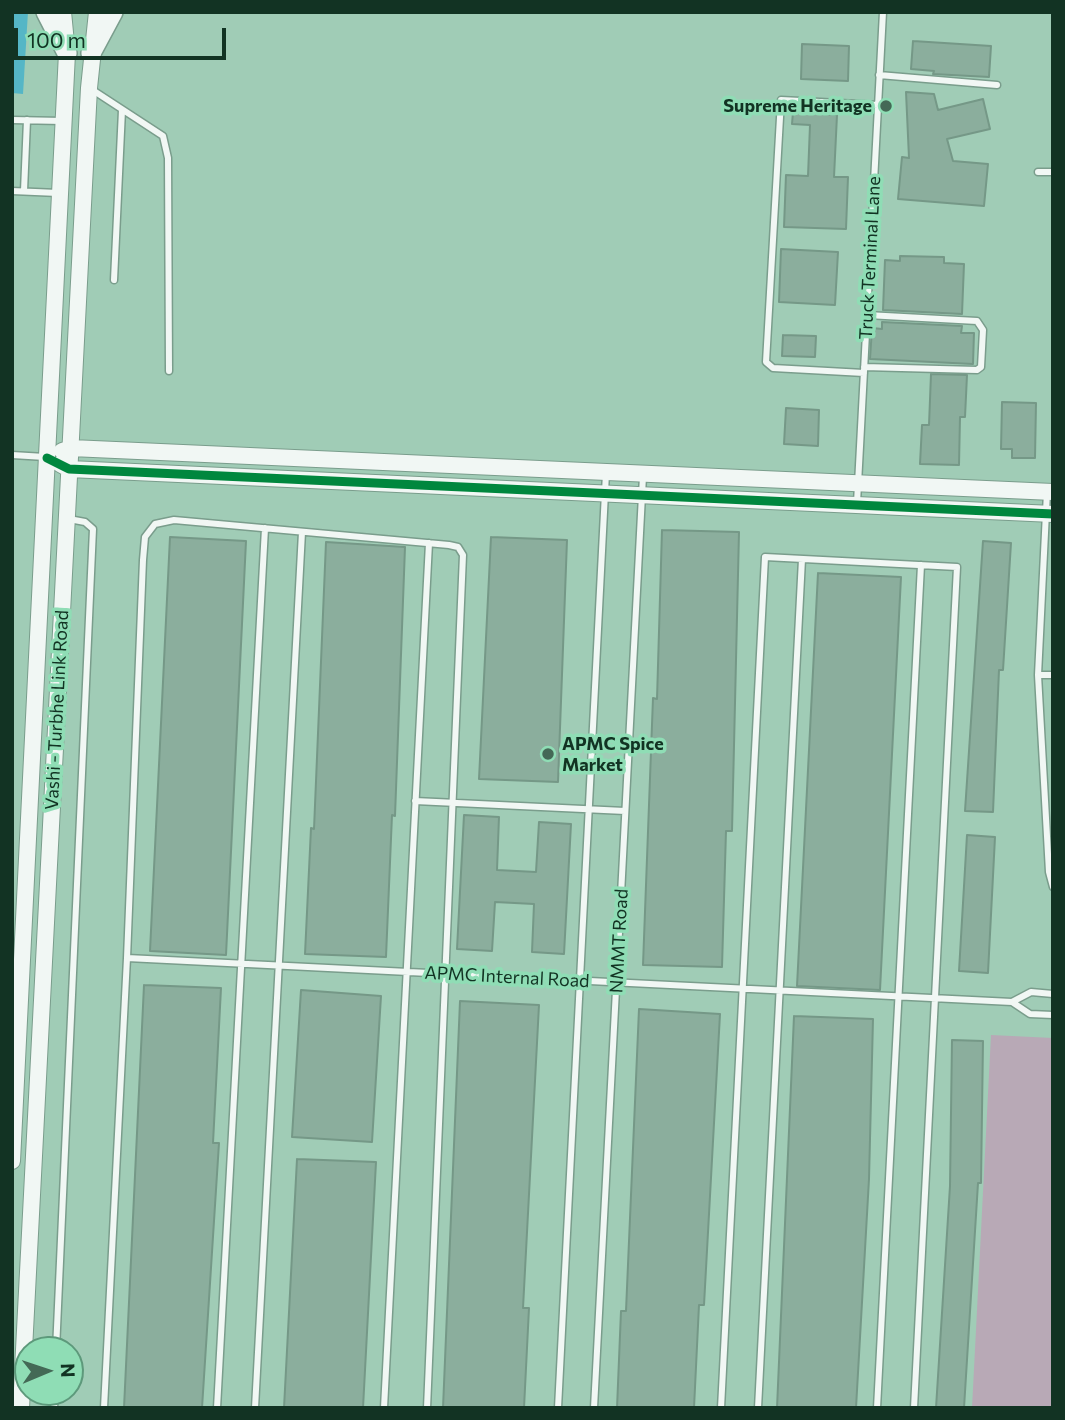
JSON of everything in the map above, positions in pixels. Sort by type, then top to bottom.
[{"type":"main road","points":[[46,12],[67,53]]},
{"type":"main road","name":"Vashi - Turbhe Link Road","points":[[12,1161],[64,121],[67,53],[63,12]]},
{"type":"main road","name":"Vashi - Turbhe Link Road","points":[[21,1408],[89,88],[97,12]]},
{"type":"main road","points":[[91,54],[113,12]]},
{"type":"main road","points":[[47,458],[71,448],[1050,492]]},
{"type":"main road","points":[[47,458],[69,469],[1049,514]]},
{"type":"lane","name":"Truck Terminal Lane","points":[[857,505],[883,12]]},
{"type":"lane","points":[[880,75],[997,85]]},
{"type":"lane","points":[[89,88],[163,136],[168,158],[169,371]]},
{"type":"lane","points":[[867,315],[977,321],[983,330],[981,367],[977,370],[773,369],[766,362],[782,100],[878,106]]},
{"type":"lane","points":[[114,280],[122,110]]},
{"type":"lane","points":[[12,120],[64,121]]},
{"type":"lane","points":[[24,191],[27,120]]},
{"type":"lane","points":[[1038,172],[1053,172]]},
{"type":"lane","points":[[12,191],[60,194]]},
{"type":"lane","points":[[12,456],[47,458]]},
{"type":"lane","points":[[558,1408],[606,472]]},
{"type":"lane","name":"NMMT Road","points":[[594,1408],[643,474]]},
{"type":"lane","points":[[1050,492],[1038,674],[1049,872],[1053,887]]},
{"type":"lane","points":[[57,1336],[93,529],[85,522],[67,519]]},
{"type":"lane","points":[[104,1408],[145,537],[155,524],[174,520],[429,543],[458,547],[463,555],[465,567],[443,974],[427,1408]]},
{"type":"lane","points":[[217,1408],[265,528]]},
{"type":"lane","points":[[256,1408],[302,531]]},
{"type":"lane","points":[[384,1408],[429,543]]},
{"type":"lane","points":[[721,1408],[765,557],[957,568],[914,1408]]},
{"type":"lane","points":[[758,1408],[802,559]]},
{"type":"lane","points":[[877,1408],[921,565]]},
{"type":"lane","points":[[1038,674],[1053,675]]},
{"type":"lane","points":[[415,801],[625,811]]},
{"type":"lane","name":"APMC Internal Road","points":[[127,958],[1012,1002]]},
{"type":"lane","points":[[1053,994],[1031,992],[1012,1002],[1030,1014],[1053,1015]]},
{"type":"shaded area","points":[[991,1035],[1053,1038],[1053,1408],[972,1408]]},
{"type":"water","points":[[12,12],[28,12],[23,94],[12,93]]},
{"type":"building","points":[[913,41],[991,46],[989,77],[933,74],[934,71],[911,69]]},
{"type":"building","points":[[802,44],[849,46],[848,81],[801,79]]},
{"type":"building","points":[[906,92],[934,94],[938,110],[983,99],[990,129],[947,139],[953,161],[988,164],[984,206],[898,199],[902,157],[909,158]]},
{"type":"building","points":[[793,112],[837,115],[834,177],[848,177],[846,229],[784,227],[786,175],[808,176],[810,125],[792,124]]},
{"type":"building","points":[[781,249],[838,252],[835,305],[779,302]]},
{"type":"building","points":[[900,256],[944,257],[944,263],[964,264],[962,314],[883,310],[885,260],[900,261]]},
{"type":"building","points":[[882,322],[962,326],[961,333],[974,333],[973,364],[870,359],[872,328],[882,329]]},
{"type":"building","points":[[783,335],[816,336],[815,357],[782,356]]},
{"type":"building","points":[[931,374],[967,375],[965,417],[960,417],[959,465],[920,464],[922,425],[929,425]]},
{"type":"building","points":[[1002,402],[1036,403],[1035,458],[1012,458],[1012,449],[1001,449]]},
{"type":"building","points":[[786,408],[819,410],[818,446],[784,444]]},
{"type":"building","points":[[662,530],[739,532],[732,831],[726,831],[722,967],[643,965],[653,698],[657,699]]},
{"type":"building","points":[[170,537],[246,541],[226,955],[150,951]]},
{"type":"building","points":[[491,537],[567,540],[558,782],[479,779]]},
{"type":"building","points":[[983,541],[1011,543],[1003,670],[999,670],[993,812],[965,811]]},
{"type":"building","points":[[326,542],[405,547],[395,816],[392,815],[386,957],[305,954],[311,828],[314,829]]},
{"type":"building","points":[[818,573],[901,577],[880,990],[797,986]]},
{"type":"building","points":[[464,815],[499,817],[497,870],[536,872],[539,822],[571,824],[564,954],[532,952],[534,904],[495,902],[492,951],[457,949]]},
{"type":"building","points":[[967,835],[995,837],[988,973],[959,971]]},
{"type":"building","points":[[144,985],[221,988],[213,1143],[219,1143],[202,1408],[124,1408]]},
{"type":"building","points":[[301,990],[381,996],[372,1142],[292,1137]]},
{"type":"building","points":[[460,1001],[539,1005],[523,1308],[529,1308],[524,1408],[443,1408]]},
{"type":"building","points":[[639,1009],[720,1014],[704,1305],[699,1305],[694,1408],[617,1408],[621,1311],[626,1311]]},
{"type":"building","points":[[794,1016],[873,1019],[869,1179],[856,1408],[777,1408]]},
{"type":"building","points":[[952,1040],[983,1041],[981,1183],[978,1183],[964,1408],[936,1408],[950,1186]]},
{"type":"building","points":[[297,1159],[376,1162],[363,1408],[284,1408]]},
{"type":"cycle path","points":[[47,458],[69,469],[1053,514]]},
{"type":"place","name":"Supreme Heritage","points":[[886,106]]},
{"type":"place","name":"APMC Spice Market","points":[[548,754]]}]
